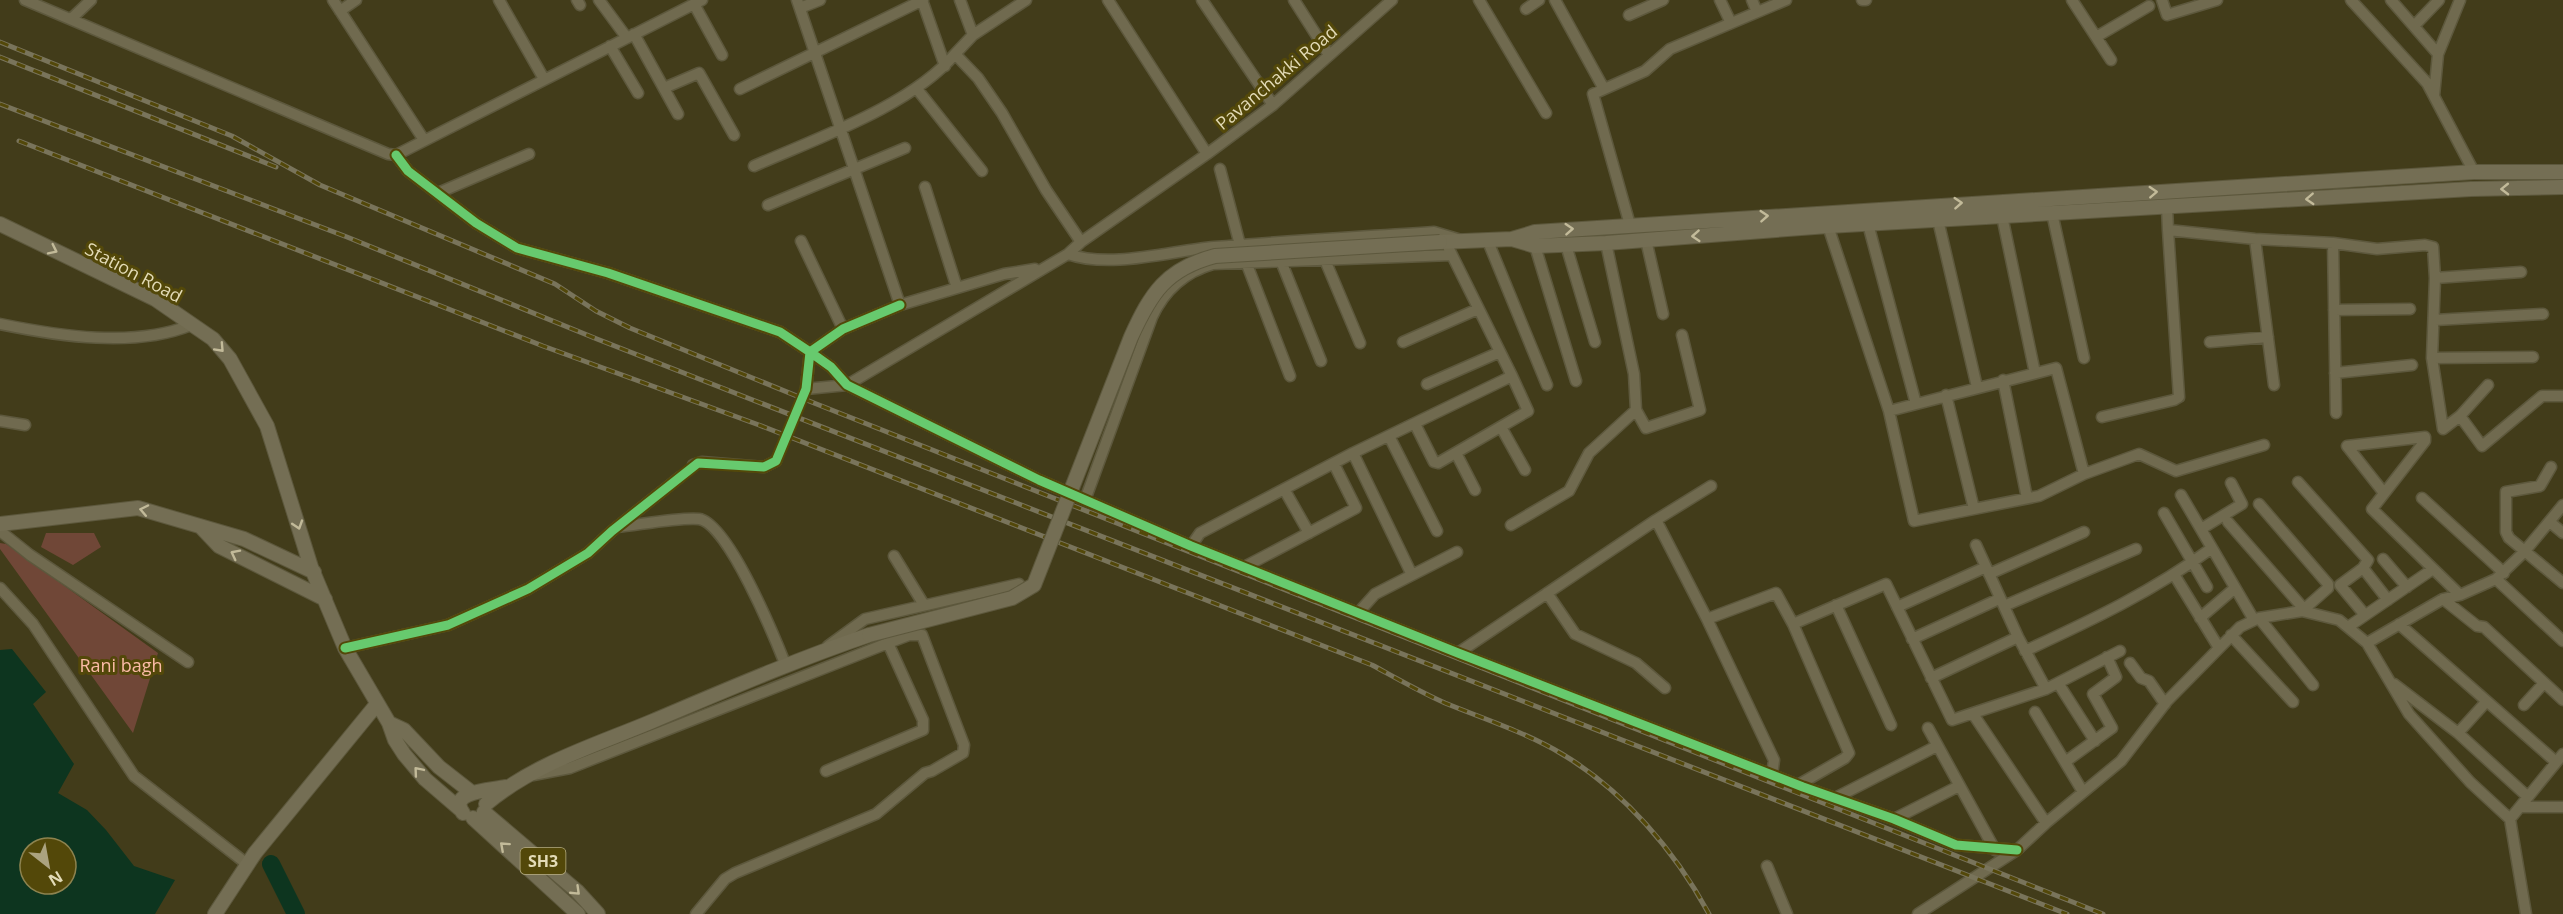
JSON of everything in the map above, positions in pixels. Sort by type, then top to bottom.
[{"type":"main road","points":[[1512,239],[1535,231],[2474,172],[2563,172]]},
{"type":"main road","points":[[505,787],[481,811],[466,816],[460,810],[460,801],[463,796],[505,787],[549,764],[822,651],[869,635],[1012,598],[1034,585],[1131,337],[1147,303],[1162,285],[1183,267],[1215,256],[1446,246],[1462,241],[1487,239],[1512,239],[1535,246],[1606,243],[1828,226],[2472,189],[2563,187]]},
{"type":"main road","name":"Station Road","points":[[0,224],[155,299],[213,339],[230,359],[267,426],[314,572],[345,648],[389,723],[395,740],[404,754],[425,779],[460,810]]},
{"type":"main road","points":[[0,524],[138,507],[244,539],[314,572]]},
{"type":"main road","points":[[200,526],[219,546],[325,599]]},
{"type":"main road","points":[[215,914],[247,864],[377,704]]},
{"type":"main road","points":[[389,723],[404,730],[439,767],[474,793],[482,796],[481,811]]},
{"type":"main road","name":"SH3","points":[[481,811],[578,914]]},
{"type":"main road","name":"SH3","points":[[481,811],[577,891],[598,914]]},
{"type":"street","points":[[25,0],[388,154],[396,155],[698,2],[722,55]]},
{"type":"street","points":[[71,19],[91,0]]},
{"type":"street","points":[[333,0],[424,140]]},
{"type":"street","points":[[340,11],[356,0]]},
{"type":"street","points":[[499,0],[544,79]]},
{"type":"street","points":[[599,0],[631,36],[678,114]]},
{"type":"street","points":[[820,0],[799,4],[900,305]]},
{"type":"street","points":[[740,89],[923,0],[945,66]]},
{"type":"street","points":[[960,0],[973,35]]},
{"type":"street","points":[[754,166],[841,127],[917,89],[945,66],[973,35],[1026,0]]},
{"type":"street","points":[[1108,0],[1207,154]]},
{"type":"street","points":[[1203,0],[1273,105]]},
{"type":"street","points":[[1294,0],[1329,55]]},
{"type":"street","name":"Pavanchakki Road","points":[[847,385],[1068,254],[1081,242],[1273,105],[1329,55],[1379,4],[1392,0]]},
{"type":"street","points":[[1479,0],[1546,113]]},
{"type":"street","points":[[1526,9],[1539,0]]},
{"type":"street","points":[[1555,0],[1604,89]]},
{"type":"street","points":[[1629,15],[1663,0]]},
{"type":"street","points":[[1720,0],[1731,23]]},
{"type":"street","points":[[1752,0],[1757,12]]},
{"type":"street","points":[[1630,225],[1593,94],[1645,70],[1670,49],[1786,0]]},
{"type":"street","points":[[2072,0],[2111,60]]},
{"type":"street","points":[[2162,0],[2167,15],[2202,2],[2217,0]]},
{"type":"street","points":[[2351,0],[2427,83],[2474,172]]},
{"type":"street","points":[[2391,0],[2438,54]]},
{"type":"street","points":[[2414,26],[2439,0]]},
{"type":"street","points":[[2434,96],[2438,54],[2460,0]]},
{"type":"street","points":[[2096,37],[2148,6]]},
{"type":"street","points":[[610,46],[638,93]]},
{"type":"street","points":[[955,54],[978,78],[1002,112],[1046,190],[1081,242]]},
{"type":"street","points":[[664,88],[699,73],[734,135]]},
{"type":"street","points":[[917,89],[982,171]]},
{"type":"street","points":[[768,205],[905,148]]},
{"type":"street","points":[[438,193],[530,153]]},
{"type":"street","points":[[396,155],[408,171],[476,223],[517,248],[608,273],[780,332],[831,367],[847,385],[1039,480],[1191,546],[1458,653],[1798,785],[1894,819],[1956,845],[1995,850],[2018,850]]},
{"type":"street","points":[[1220,169],[1240,245]]},
{"type":"street","points":[[924,187],[957,288]]},
{"type":"street","points":[[2102,417],[2175,400],[2179,397],[2167,207]]},
{"type":"street","points":[[2052,213],[2084,358]]},
{"type":"street","points":[[2002,216],[2035,373]]},
{"type":"street","points":[[1938,220],[1977,387]]},
{"type":"street","points":[[1868,224],[1916,404]]},
{"type":"street","points":[[1828,226],[1889,411],[1914,521],[2051,491],[2084,474],[2139,454],[2176,471],[2181,471],[2264,445]]},
{"type":"street","points":[[2168,230],[2254,239],[2332,243],[2377,249],[2425,245],[2433,247],[2435,320],[2432,358],[2443,429],[2460,416],[2487,386]]},
{"type":"street","points":[[1068,254],[1084,260],[1159,256],[1240,245],[1434,232],[1462,241]]},
{"type":"street","points":[[1487,239],[1547,385]]},
{"type":"street","points":[[2254,239],[2274,385]]},
{"type":"street","points":[[1646,240],[1663,314]]},
{"type":"street","points":[[801,241],[843,329]]},
{"type":"street","points":[[1606,243],[1634,374],[1636,410],[1644,426],[1648,428],[1700,410],[1682,335]]},
{"type":"street","points":[[2332,243],[2336,413]]},
{"type":"street","points":[[1566,245],[1595,342]]},
{"type":"street","points":[[1085,500],[1152,316],[1164,296],[1179,282],[1204,267],[1246,262],[1325,260],[1446,246],[1528,411],[1436,464],[1414,424]]},
{"type":"street","points":[[1535,246],[1576,381]]},
{"type":"street","points":[[1325,260],[1360,343]]},
{"type":"street","points":[[1281,261],[1321,361]]},
{"type":"street","points":[[1246,262],[1290,376]]},
{"type":"street","points":[[847,385],[806,389],[810,352],[843,329],[900,305],[1004,274],[1041,269]]},
{"type":"street","points":[[2435,278],[2521,272]]},
{"type":"street","points":[[1403,342],[1478,309]]},
{"type":"street","points":[[2334,310],[2410,309]]},
{"type":"street","points":[[2435,320],[2543,314]]},
{"type":"street","points":[[0,324],[70,336],[170,334],[191,325]]},
{"type":"street","points":[[2210,342],[2268,337]]},
{"type":"street","points":[[1427,384],[1500,352]]},
{"type":"street","points":[[2432,358],[2533,357]]},
{"type":"street","points":[[2335,372],[2412,365]]},
{"type":"street","points":[[1889,411],[2054,368],[2058,371],[2084,474]]},
{"type":"street","points":[[1191,546],[1200,533],[1353,453],[1512,376]]},
{"type":"street","points":[[2003,380],[2027,498]]},
{"type":"street","points":[[1946,395],[1974,509]]},
{"type":"street","points":[[2460,416],[2482,446],[2542,396],[2563,396]]},
{"type":"street","points":[[1511,525],[1569,491],[1586,457],[1636,410]]},
{"type":"street","points":[[0,421],[25,425]]},
{"type":"street","points":[[1501,427],[1525,470]]},
{"type":"street","points":[[1389,436],[1437,531]]},
{"type":"street","points":[[2384,493],[2347,446],[2425,437],[2425,441],[2372,509],[2460,595]]},
{"type":"street","points":[[1353,453],[1412,575]]},
{"type":"street","points":[[1456,453],[1475,490]]},
{"type":"street","points":[[693,465],[702,462],[764,467],[776,461]]},
{"type":"street","points":[[1244,567],[1356,508],[1334,464]]},
{"type":"street","points":[[2551,467],[2540,486],[2509,491],[2504,494],[2506,532],[2524,552],[2563,583]]},
{"type":"street","points":[[345,648],[448,625],[528,589],[588,553],[616,527],[680,477]]},
{"type":"street","points":[[2298,482],[2368,560],[2363,568],[2340,585],[2365,615]]},
{"type":"street","points":[[2201,529],[2242,504],[2231,483]]},
{"type":"street","points":[[1458,653],[1656,520],[1711,486]]},
{"type":"street","points":[[1284,489],[1309,533]]},
{"type":"street","points":[[2181,495],[2235,588],[2256,619],[2313,685]]},
{"type":"street","points":[[2422,498],[2563,641]]},
{"type":"street","points":[[2259,504],[2328,584],[2328,588],[2303,610]]},
{"type":"street","points":[[2367,643],[2443,599],[2460,595],[2500,576],[2551,523],[2563,505]]},
{"type":"street","points":[[2164,513],[2207,587]]},
{"type":"street","points":[[616,527],[699,519],[715,528],[761,603],[786,666]]},
{"type":"street","points":[[1656,520],[1707,619],[1774,760],[1772,775]]},
{"type":"street","points":[[2228,522],[2303,610]]},
{"type":"street","points":[[2551,523],[2563,533]]},
{"type":"street","points":[[0,531],[30,555],[188,662]]},
{"type":"street","points":[[1897,606],[2084,532]]},
{"type":"street","points":[[1976,545],[2018,638],[2046,689]]},
{"type":"street","points":[[2025,651],[2121,606],[2175,576],[2212,548]]},
{"type":"street","points":[[1912,639],[2136,549]]},
{"type":"street","points":[[1358,613],[1375,594],[1457,552]]},
{"type":"street","points":[[894,556],[924,605]]},
{"type":"street","points":[[2383,559],[2407,587]]},
{"type":"street","points":[[2363,568],[2388,600]]},
{"type":"street","points":[[2348,627],[2433,569]]},
{"type":"street","points":[[2175,576],[2219,648]]},
{"type":"street","points":[[822,651],[865,619],[1019,584]]},
{"type":"street","points":[[1792,624],[1886,584],[1930,678],[1951,719],[1955,720],[2046,689],[2120,651]]},
{"type":"street","points":[[0,588],[33,624],[134,776],[247,864]]},
{"type":"street","points":[[2200,618],[2235,588]]},
{"type":"street","points":[[1547,593],[1575,634],[1636,663],[1665,688]]},
{"type":"street","points":[[1707,619],[1776,593],[1849,753],[1845,758],[1798,785]]},
{"type":"street","points":[[2443,599],[2477,626],[2484,627],[2563,700]]},
{"type":"street","points":[[1836,605],[1891,725]]},
{"type":"street","points":[[1918,914],[2018,850],[2046,823],[2121,761],[2164,704],[2240,627],[2256,619],[2303,610],[2338,620],[2367,643],[2409,714],[2470,782],[2510,819],[2526,914]]},
{"type":"street","points":[[2399,624],[2486,702],[2559,758],[2510,819]]},
{"type":"street","points":[[526,776],[554,773],[570,768],[909,635],[922,635],[964,745],[963,753],[925,773],[876,814],[725,879],[696,914]]},
{"type":"street","points":[[2231,635],[2293,702]]},
{"type":"street","points":[[1930,678],[2018,638]]},
{"type":"street","points":[[826,771],[923,730],[923,720],[888,643]]},
{"type":"street","points":[[2065,762],[2112,728],[2093,694],[2116,677],[2107,657]]},
{"type":"street","points":[[2130,663],[2139,677],[2150,681],[2164,704]]},
{"type":"street","points":[[2388,680],[2458,733],[2528,797]]},
{"type":"street","points":[[2058,683],[2095,741]]},
{"type":"street","points":[[2524,705],[2544,683]]},
{"type":"street","points":[[2458,733],[2486,702]]},
{"type":"street","points":[[2035,712],[2083,792]]},
{"type":"street","points":[[1973,714],[2046,823]]},
{"type":"street","points":[[1928,728],[1995,850]]},
{"type":"street","points":[[1835,798],[1937,746]]},
{"type":"street","points":[[1894,819],[1959,786]]},
{"type":"street","points":[[2520,807],[2563,807]]},
{"type":"street","points":[[1767,866],[1786,914]]},
{"type":"green space","points":[[46,533],[94,533],[101,547],[73,565],[41,547]]},
{"type":"green space","name":"Rani bagh","points":[[0,543],[6,544],[158,653],[133,733],[0,549]]},
{"type":"shaded area","points":[[12,649],[46,692],[33,704],[74,764],[58,793],[87,810],[134,866],[175,880],[155,914],[0,914],[0,650]]},
{"type":"waterway","points":[[271,864],[296,914]]},
{"type":"tunnel","points":[[776,461],[806,389]]},
{"type":"tunnel","points":[[680,477],[693,465]]},
{"type":"railway","points":[[0,42],[232,136],[320,185],[555,284],[596,311],[630,328],[2103,914]]},
{"type":"railway","points":[[0,57],[276,167]]},
{"type":"railway","points":[[0,104],[347,237],[597,339],[2067,914]]},
{"type":"railway","points":[[19,141],[543,346],[759,425],[1372,665],[1436,699],[1534,739],[1585,769],[1627,804],[1664,845],[1709,914]]},
{"type":"cycle path","points":[[345,648],[448,625],[528,589],[588,553],[612,531],[698,463],[764,467],[776,461],[806,389],[810,352],[780,332],[608,273],[517,248],[476,223],[408,171],[396,155]]},
{"type":"cycle path","points":[[900,305],[843,329],[810,352],[831,367],[847,385],[1039,480],[1191,546],[1458,653],[1803,787],[1894,819],[1956,845],[2017,850]]}]
